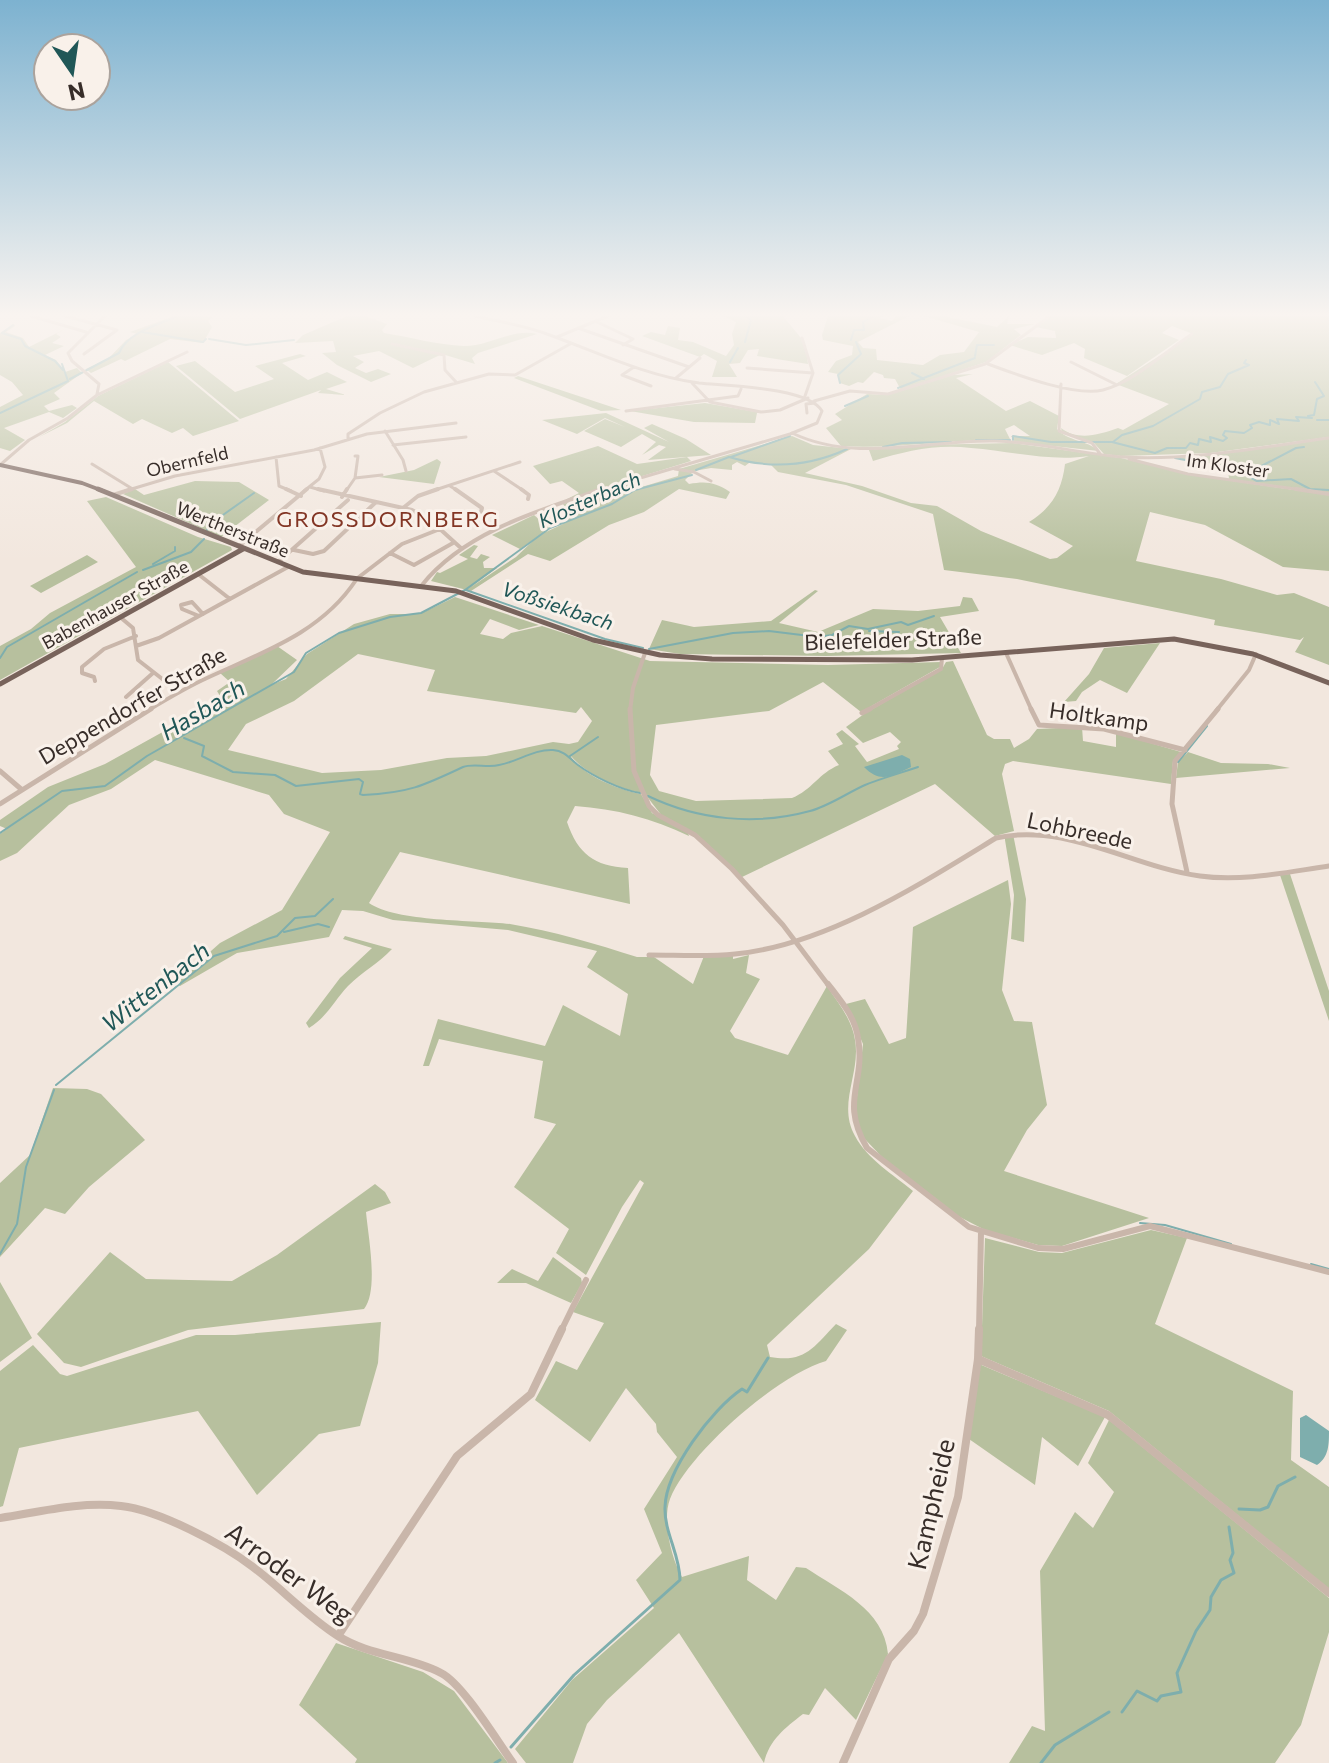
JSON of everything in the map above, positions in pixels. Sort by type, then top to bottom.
[{"type":"main road","name":"Wertherstraße","points":[[0,465],[59,476],[317,576],[422,585],[461,593]]},
{"type":"main road","name":"Babenhauser Straße","points":[[0,684],[240,548]]},
{"type":"main road","name":"Bielefelder Straße","points":[[461,593],[593,640],[645,653],[712,659],[942,658],[1174,639],[1203,641],[1256,653],[1329,683]]},
{"type":"street","points":[[0,465],[29,440],[68,418],[93,398]]},
{"type":"street","points":[[348,439],[353,429],[411,398]]},
{"type":"street","points":[[707,398],[710,402],[765,413],[818,398]]},
{"type":"street","points":[[626,411],[727,398]]},
{"type":"street","points":[[422,585],[441,564],[462,549],[557,504],[792,433],[819,421],[822,409],[805,398]]},
{"type":"street","points":[[1060,398],[1059,429],[1090,442],[1101,455]]},
{"type":"street","points":[[807,413],[806,404],[810,400]]},
{"type":"street","name":"Obernfeld","points":[[113,495],[184,474],[320,448],[385,431],[456,423]]},
{"type":"street","points":[[385,431],[406,471]]},
{"type":"street","points":[[792,433],[815,444],[840,447],[876,449],[989,441],[1124,457],[1211,454],[1329,438]]},
{"type":"street","points":[[393,445],[466,437]]},
{"type":"street","points":[[240,548],[301,496],[324,470],[320,448]]},
{"type":"street","points":[[342,497],[359,466],[358,456],[355,456]]},
{"type":"street","points":[[276,457],[279,486],[301,496]]},
{"type":"street","name":"Im Kloster","points":[[1124,457],[1188,474],[1329,494]]},
{"type":"street","points":[[403,508],[418,496],[520,462]]},
{"type":"street","points":[[92,464],[132,488]]},
{"type":"street","points":[[674,468],[694,472],[711,481]]},
{"type":"street","points":[[494,471],[529,495],[528,499]]},
{"type":"street","points":[[355,478],[382,475]]},
{"type":"street","points":[[450,486],[482,508],[481,512]]},
{"type":"street","points":[[310,487],[422,515],[462,549]]},
{"type":"street","points":[[277,563],[349,499]]},
{"type":"street","points":[[294,550],[322,553],[375,503]]},
{"type":"street","name":"Deppendorfer Straße","points":[[0,804],[179,692],[316,624],[342,603],[355,580],[389,553],[418,536],[440,529]]},
{"type":"street","points":[[389,553],[414,565],[453,543]]},
{"type":"street","points":[[136,646],[154,641],[288,567]]},
{"type":"street","points":[[198,574],[230,599]]},
{"type":"street","points":[[192,602],[201,615],[182,609],[181,605],[192,602]]},
{"type":"street","points":[[120,617],[133,628],[138,660],[179,692]]},
{"type":"street","points":[[95,681],[94,677],[82,673],[82,667],[104,649],[136,636]]},
{"type":"street","points":[[645,653],[634,677],[631,728],[633,764],[642,791],[653,812],[697,837],[798,939],[853,1019],[859,1056],[849,1109],[857,1135],[882,1161],[951,1216],[981,1232],[1038,1248],[1063,1249],[1150,1226],[1329,1272]]},
{"type":"street","name":"Holtkamp","points":[[1006,653],[1039,725],[1107,730],[1185,750]]},
{"type":"street","points":[[1187,872],[1172,804],[1175,761],[1249,670],[1256,653]]},
{"type":"street","points":[[862,713],[941,669],[942,658]]},
{"type":"street","points":[[126,697],[153,673]]},
{"type":"street","points":[[0,771],[21,789]]},
{"type":"street","name":"Lohbreede","points":[[649,955],[748,953],[798,939],[889,903],[1006,833],[1018,832],[1093,846],[1209,876],[1274,874],[1329,866]]},
{"type":"street","name":"Kampheide","points":[[843,1763],[872,1692],[894,1652],[914,1631],[933,1582],[958,1497],[978,1359],[981,1232]]},
{"type":"street","points":[[338,1636],[457,1456],[531,1394],[586,1280]]},
{"type":"street","points":[[978,1359],[1108,1415],[1329,1593]]},
{"type":"street","name":"Arroder Weg","points":[[0,1518],[76,1506],[121,1506],[146,1512],[219,1544],[251,1565],[338,1636],[361,1647],[442,1673],[457,1686],[513,1763]]},
{"type":"green space","points":[[17,398],[59,398],[44,406],[49,411],[72,405],[77,408],[63,418],[49,412],[4,428],[25,440],[10,451],[0,448],[0,407]]},
{"type":"green space","points":[[95,398],[212,398],[239,421],[193,436],[183,428],[172,433],[142,419],[133,424],[94,401],[67,423],[39,437],[65,422]]},
{"type":"green space","points":[[215,398],[298,398],[240,419]]},
{"type":"green space","points":[[567,398],[585,398],[621,410],[601,411]]},
{"type":"green space","points":[[860,398],[987,398],[1006,411],[1030,401],[1059,416],[1057,429],[1061,433],[1099,451],[1015,442],[1011,436],[1030,436],[1014,425],[1005,429],[1011,441],[841,446],[826,428],[842,420],[835,414]]},
{"type":"green space","points":[[1154,398],[1329,398],[1329,437],[1210,453],[1121,456],[1104,454],[1094,443],[1062,432],[1061,428],[1081,436],[1118,428],[1123,430],[1169,404]]},
{"type":"green space","points":[[705,403],[762,413],[757,413],[755,423],[694,422],[630,411]]},
{"type":"green space","points":[[606,413],[669,442],[644,428],[652,424],[686,439],[711,455],[648,460],[666,447],[659,445],[642,455],[656,442],[642,434],[621,447],[584,431],[605,419],[625,427],[605,418],[577,434],[542,420]]},
{"type":"green space","points":[[792,436],[813,445],[851,449],[805,473],[862,486],[911,503],[937,506],[981,531],[1050,559],[1057,558],[1073,546],[1029,522],[1044,511],[1054,498],[1065,464],[1089,456],[1045,457],[946,447],[909,451],[873,461],[869,450],[919,445],[1013,443],[1121,458],[1191,475],[1329,495],[1329,571],[1283,567],[1205,525],[1150,512],[1136,561],[1221,579],[1277,595],[1294,593],[1329,607],[1329,665],[1295,652],[1304,637],[1300,640],[1214,625],[1215,620],[1017,579],[944,570],[933,514],[846,485],[778,472],[770,464],[749,463],[745,466],[737,462],[732,465],[732,470],[711,468],[694,471],[685,480],[689,484],[720,486],[730,492],[726,499],[679,489],[644,512],[609,525],[550,561],[528,554],[471,591],[431,581],[437,572],[468,559],[459,555],[474,545],[478,546],[470,557],[477,559],[481,554],[490,557],[483,562],[484,568],[497,568],[471,587],[516,557],[537,537],[520,549],[492,535],[534,515],[549,528],[546,532],[563,524],[559,518],[569,512],[563,504],[631,483],[635,489],[678,476],[679,469]]},
{"type":"green space","points":[[1329,438],[1329,493],[1229,479],[1225,466],[1177,458]]},
{"type":"green space","points":[[598,446],[637,464],[687,457],[691,461],[565,500],[579,493],[562,481],[550,484],[533,466]]},
{"type":"green space","points":[[437,459],[441,462],[434,484],[379,477],[414,470]]},
{"type":"green space","points":[[195,481],[239,482],[269,500],[221,537],[123,494],[135,489],[144,495]]},
{"type":"green space","points":[[106,497],[232,550],[0,680],[0,646],[31,629],[50,613],[136,567],[87,501]]},
{"type":"green space","points":[[87,555],[98,562],[41,593],[30,586]]},
{"type":"green space","points":[[815,590],[818,591],[779,623],[818,632],[873,609],[918,611],[960,606],[963,597],[972,598],[979,611],[940,617],[961,653],[826,656],[680,654],[649,649],[662,620],[694,627],[771,621]]},
{"type":"green space","points":[[455,597],[539,625],[519,630],[490,619],[480,634],[503,639],[511,633],[542,626],[650,661],[828,665],[941,662],[940,667],[861,712],[823,682],[769,711],[656,725],[650,775],[659,791],[696,801],[792,798],[839,765],[828,751],[843,744],[836,734],[842,730],[859,744],[855,746],[867,762],[899,749],[897,746],[901,742],[890,732],[863,743],[846,727],[942,669],[946,662],[953,661],[987,735],[994,739],[1010,739],[1014,748],[1029,739],[1037,729],[1082,727],[1083,741],[1116,747],[1116,733],[1181,752],[1173,761],[1171,784],[1013,761],[1005,764],[1002,774],[1014,831],[995,836],[935,784],[742,877],[699,836],[662,816],[645,794],[604,780],[570,755],[583,769],[601,780],[622,789],[641,794],[652,813],[688,833],[689,836],[634,815],[575,806],[567,822],[576,842],[597,861],[628,868],[630,904],[400,852],[369,903],[416,917],[526,927],[637,957],[654,957],[693,984],[704,956],[733,956],[733,959],[749,955],[746,973],[760,979],[730,1031],[735,1038],[788,1055],[827,986],[851,1025],[856,1052],[848,1112],[850,1124],[866,1152],[913,1191],[869,1249],[767,1345],[770,1357],[800,1356],[814,1347],[836,1324],[847,1330],[826,1361],[784,1382],[737,1418],[695,1460],[680,1480],[668,1508],[669,1539],[682,1577],[749,1556],[747,1580],[776,1600],[796,1567],[806,1568],[858,1602],[885,1638],[888,1654],[856,1720],[825,1688],[809,1715],[803,1714],[779,1735],[764,1763],[679,1633],[607,1700],[587,1724],[573,1763],[526,1763],[515,1749],[572,1680],[654,1608],[636,1580],[662,1553],[644,1509],[677,1457],[657,1432],[656,1424],[626,1388],[590,1442],[535,1400],[556,1361],[577,1370],[604,1323],[573,1312],[644,1183],[640,1180],[622,1207],[586,1275],[556,1253],[569,1229],[514,1187],[556,1124],[534,1118],[543,1061],[439,1039],[429,1066],[423,1066],[438,1019],[545,1046],[563,1005],[620,1036],[628,994],[587,967],[597,951],[508,930],[393,920],[363,911],[342,910],[329,937],[237,953],[180,986],[175,983],[220,943],[282,910],[330,832],[284,814],[269,795],[155,760],[111,789],[69,805],[17,853],[0,861],[0,834],[7,829],[0,826],[0,820],[48,787],[105,764],[222,699],[217,691],[230,682],[220,673],[277,646],[297,660],[271,685],[286,679],[307,654],[354,624],[390,614],[420,614]],"holes":[[[358,654],[435,670],[427,691],[576,713],[581,707],[592,721],[578,742],[553,742],[486,756],[447,758],[381,770],[322,773],[228,750],[246,724],[294,701]]]},
{"type":"green space","points":[[1160,643],[1127,693],[1100,680],[1082,692],[1076,701],[1064,702],[1089,674],[1104,648]]},
{"type":"green space","points":[[1188,752],[1221,763],[1290,768],[1176,778],[1178,762]]},
{"type":"green space","points":[[1013,834],[1026,899],[1024,942],[1011,939],[1014,895],[1005,836]]},
{"type":"green space","points":[[1290,874],[1329,991],[1329,1021],[1280,875]]},
{"type":"green space","points":[[1008,880],[1011,904],[1002,990],[1014,1021],[1032,1022],[1047,1105],[1027,1130],[1004,1171],[1149,1218],[1062,1246],[1038,1245],[985,1230],[952,1213],[882,1157],[854,1123],[863,1044],[846,1004],[865,999],[889,1044],[906,1038],[913,927]]},
{"type":"green space","points":[[345,936],[392,949],[348,986],[326,1014],[309,1028],[306,1023],[340,978],[372,948],[343,939]]},
{"type":"green space","points":[[53,1088],[87,1089],[101,1094],[145,1140],[89,1187],[65,1214],[45,1208],[0,1257],[0,1183],[30,1155]]},
{"type":"green space","points":[[375,1184],[385,1192],[391,1203],[366,1212],[372,1276],[364,1309],[188,1330],[81,1367],[64,1363],[37,1334],[110,1252],[146,1279],[232,1281],[277,1255]]},
{"type":"green space","points":[[1151,1230],[1187,1238],[1155,1324],[1293,1391],[1291,1460],[1329,1487],[1329,1589],[1109,1411],[981,1356],[985,1238],[1039,1252],[1062,1253]]},
{"type":"green space","points":[[553,1257],[581,1278],[582,1283],[571,1303],[526,1283],[497,1283],[512,1269],[538,1281]]},
{"type":"green space","points":[[0,1282],[32,1338],[0,1362]]},
{"type":"green space","points":[[381,1322],[378,1363],[360,1426],[319,1434],[257,1495],[198,1411],[19,1448],[3,1506],[0,1507],[0,1371],[33,1345],[60,1374],[67,1376],[196,1335],[235,1335]]},
{"type":"green space","points":[[979,1364],[1105,1417],[1078,1466],[1042,1437],[1035,1485],[969,1439]]},
{"type":"green space","points":[[1109,1420],[1329,1598],[1329,1632],[1301,1725],[1275,1763],[1009,1763],[1032,1726],[1045,1731],[1040,1571],[1075,1512],[1093,1528],[1114,1492],[1088,1463]]},
{"type":"green space","points":[[336,1643],[423,1672],[454,1691],[508,1763],[355,1763],[357,1759],[299,1705]]},
{"type":"water","points":[[902,755],[910,759],[911,767],[892,775],[881,777],[864,767]]},
{"type":"water","points":[[1306,1415],[1329,1431],[1326,1454],[1317,1465],[1300,1457],[1300,1418]]},
{"type":"waterway","points":[[0,413],[31,398]]},
{"type":"waterway","points":[[845,406],[863,398]]},
{"type":"waterway","name":"Klosterbach","points":[[1113,442],[1122,435],[1153,426],[1200,398]]},
{"type":"waterway","name":"Klosterbach","points":[[1308,416],[1314,415],[1319,398]]},
{"type":"waterway","name":"Klosterbach","points":[[1013,440],[1013,436],[1051,442],[1112,442],[1155,453],[1167,448],[1186,448],[1190,443],[1198,445],[1199,439],[1211,442],[1210,437],[1223,441],[1227,438],[1223,435],[1225,431],[1244,433],[1252,428],[1250,425],[1259,422],[1270,425],[1270,420],[1279,424],[1277,419],[1299,421],[1296,417],[1312,418]]},
{"type":"waterway","name":"Klosterbach","points":[[1317,420],[1329,420]]},
{"type":"waterway","points":[[731,457],[790,436]]},
{"type":"waterway","name":"Klosterbach","points":[[976,440],[1010,440]]},
{"type":"waterway","name":"Klosterbach","points":[[883,447],[902,443],[951,442]]},
{"type":"waterway","name":"Klosterbach","points":[[1225,469],[1248,473],[1296,448],[1304,447]]},
{"type":"waterway","name":"Klosterbach","points":[[696,470],[729,457],[759,463],[803,463],[847,449]]},
{"type":"waterway","name":"Klosterbach","points":[[1175,458],[1200,463]]},
{"type":"waterway","points":[[1242,473],[1257,481],[1291,479],[1310,489],[1329,490]]},
{"type":"waterway","name":"Hasbach","points":[[0,833],[62,791],[105,786],[147,756],[294,672],[306,653],[339,633],[390,617],[421,613],[465,590],[550,528],[612,504],[635,490],[692,475]]},
{"type":"waterway","points":[[207,530],[213,522],[254,493]]},
{"type":"waterway","points":[[143,570],[191,552],[204,539]]},
{"type":"waterway","points":[[153,564],[175,551],[175,547]]},
{"type":"waterway","points":[[0,658],[7,647],[137,572]]},
{"type":"waterway","name":"Voßsiekbach","points":[[466,590],[605,639],[643,648]]},
{"type":"waterway","name":"Voßsiekbach","points":[[649,649],[733,633],[769,631],[818,637],[832,635],[849,626],[868,629],[901,622],[908,625],[934,616]]},
{"type":"waterway","name":"Voßsiekbach","points":[[869,631],[899,632]]},
{"type":"waterway","points":[[1178,762],[1207,726]]},
{"type":"waterway","points":[[570,756],[598,737]]},
{"type":"waterway","points":[[184,738],[204,746],[202,756],[233,772],[275,775],[296,786],[359,779],[363,782],[360,794],[363,795],[404,790],[467,766],[499,765],[553,750],[564,753],[584,770],[600,778],[640,793]]},
{"type":"waterway","points":[[648,796],[687,811],[727,818],[789,816],[817,809],[865,785],[918,767]]},
{"type":"waterway","name":"Wittenbach","points":[[56,1085],[214,956],[277,936],[295,918],[315,916],[333,899]]},
{"type":"waterway","name":"Wittenbach","points":[[284,932],[318,924],[329,927]]},
{"type":"waterway","name":"Wittenbach","points":[[0,1254],[17,1224],[26,1167],[54,1090]]},
{"type":"waterway","points":[[1140,1223],[1165,1225],[1231,1244]]},
{"type":"waterway","points":[[1311,1264],[1329,1269]]},
{"type":"waterway","points":[[511,1747],[574,1675],[680,1580],[665,1516],[667,1492],[673,1476],[705,1425],[730,1398],[742,1389],[747,1392],[768,1358]]},
{"type":"waterway","points":[[1239,1509],[1260,1510],[1268,1507],[1278,1486],[1295,1477]]},
{"type":"waterway","points":[[1122,1712],[1137,1691],[1157,1701],[1161,1696],[1181,1692],[1177,1673],[1196,1631],[1210,1610],[1211,1597],[1221,1580],[1234,1573],[1230,1560],[1233,1553],[1229,1527]]},
{"type":"waterway","points":[[1041,1763],[1055,1745],[1109,1712]]},
{"type":"waterway","points":[[495,1763],[500,1760]]},
{"type":"district","name":"GROSSDORNBERG","points":[[388,518]]}]
